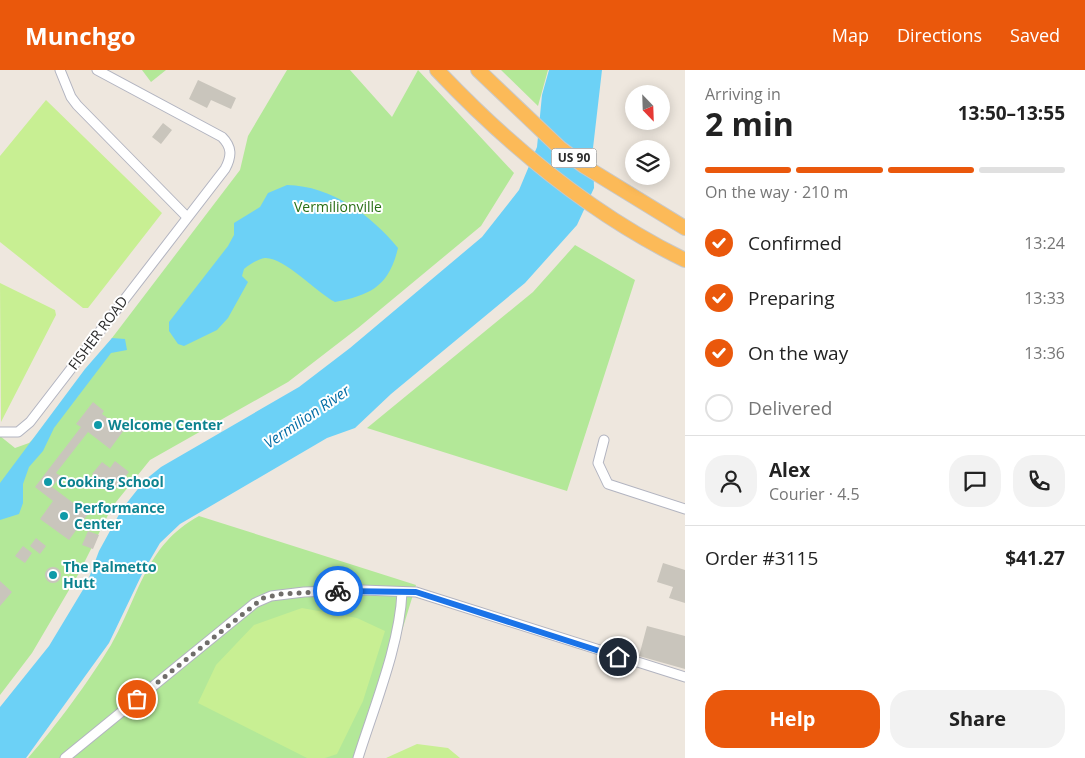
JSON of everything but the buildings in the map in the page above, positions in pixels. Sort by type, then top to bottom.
[{"type":"highway","name":"US 90","points":[[437,70],[470,104],[529,158],[584,200],[632,232],[685,260]]},
{"type":"highway","name":"US 90","points":[[478,70],[560,148],[660,214],[685,228]]},
{"type":"street","points":[[60,70],[71,97],[77,105],[187,216]]},
{"type":"street","name":"FISHER ROAD","points":[[0,432],[18,432],[30,422],[228,163],[231,153],[228,143],[222,137],[98,70]]},
{"type":"street","points":[[604,440],[598,463],[608,484],[685,510]]},
{"type":"street","points":[[65,758],[263,598],[304,592],[362,590],[416,592],[685,677]]},
{"type":"street","points":[[358,758],[394,642],[401,608],[402,592]]},
{"type":"green space","points":[[142,70],[166,70],[151,82]]},
{"type":"green space","name":"Vermilionville","points":[[287,70],[350,70],[392,117],[418,70],[514,173],[481,226],[358,328],[288,382],[150,460],[112,507],[79,573],[32,653],[0,695],[0,436],[15,448],[29,443],[78,396],[112,338],[240,170],[248,136]]},
{"type":"green space","points":[[501,70],[548,70],[538,106]]},
{"type":"green space","points":[[46,100],[162,213],[88,308],[83,308],[0,242],[0,156]]},
{"type":"green space","points":[[575,245],[635,280],[567,491],[367,428],[533,292]]},
{"type":"green space","points":[[0,283],[55,310],[56,315],[1,422]]},
{"type":"green space","points":[[199,516],[416,585],[363,758],[28,758],[61,718],[111,645],[145,573],[155,557],[166,542],[181,528]]},
{"type":"green space","points":[[302,608],[357,618],[385,631],[363,701],[337,754],[325,758],[307,758],[198,703],[216,665],[254,625]]},
{"type":"green space","points":[[417,744],[448,748],[460,758],[386,758]]},
{"type":"water","name":"Vermilion River","points":[[549,70],[602,70],[593,148],[594,188],[577,225],[525,283],[391,394],[355,428],[327,438],[180,524],[160,543],[143,572],[109,643],[26,758],[0,758],[0,707],[49,646],[87,583],[99,551],[122,509],[145,480],[161,467],[299,387],[350,348],[482,237],[519,190],[537,147],[542,95]]},
{"type":"water","points":[[287,185],[320,191],[335,197],[349,204],[376,224],[398,248],[394,261],[384,280],[368,292],[335,302],[281,263],[273,259],[260,259],[244,269],[242,276],[248,282],[228,318],[217,330],[184,346],[178,344],[169,331],[169,322],[228,246],[234,235],[234,223],[260,207],[268,193]]},
{"type":"water","points":[[112,338],[125,339],[127,350],[111,353],[54,428],[43,451],[29,467],[23,484],[23,503],[19,514],[0,520],[0,483],[85,369]]},
{"type":"way so far","points":[[137,699],[263,598],[281,594],[338,591]]},
{"type":"place","name":"Welcome Center","points":[[98,425]]},
{"type":"place","name":"Cooking School","points":[[48,482]]},
{"type":"place","name":"Performance Center","points":[[64,516]]},
{"type":"place","name":"The Palmetto Hutt","points":[[53,575]]},
{"type":"route","points":[[338,591],[389,590],[416,592],[618,657]]}]
